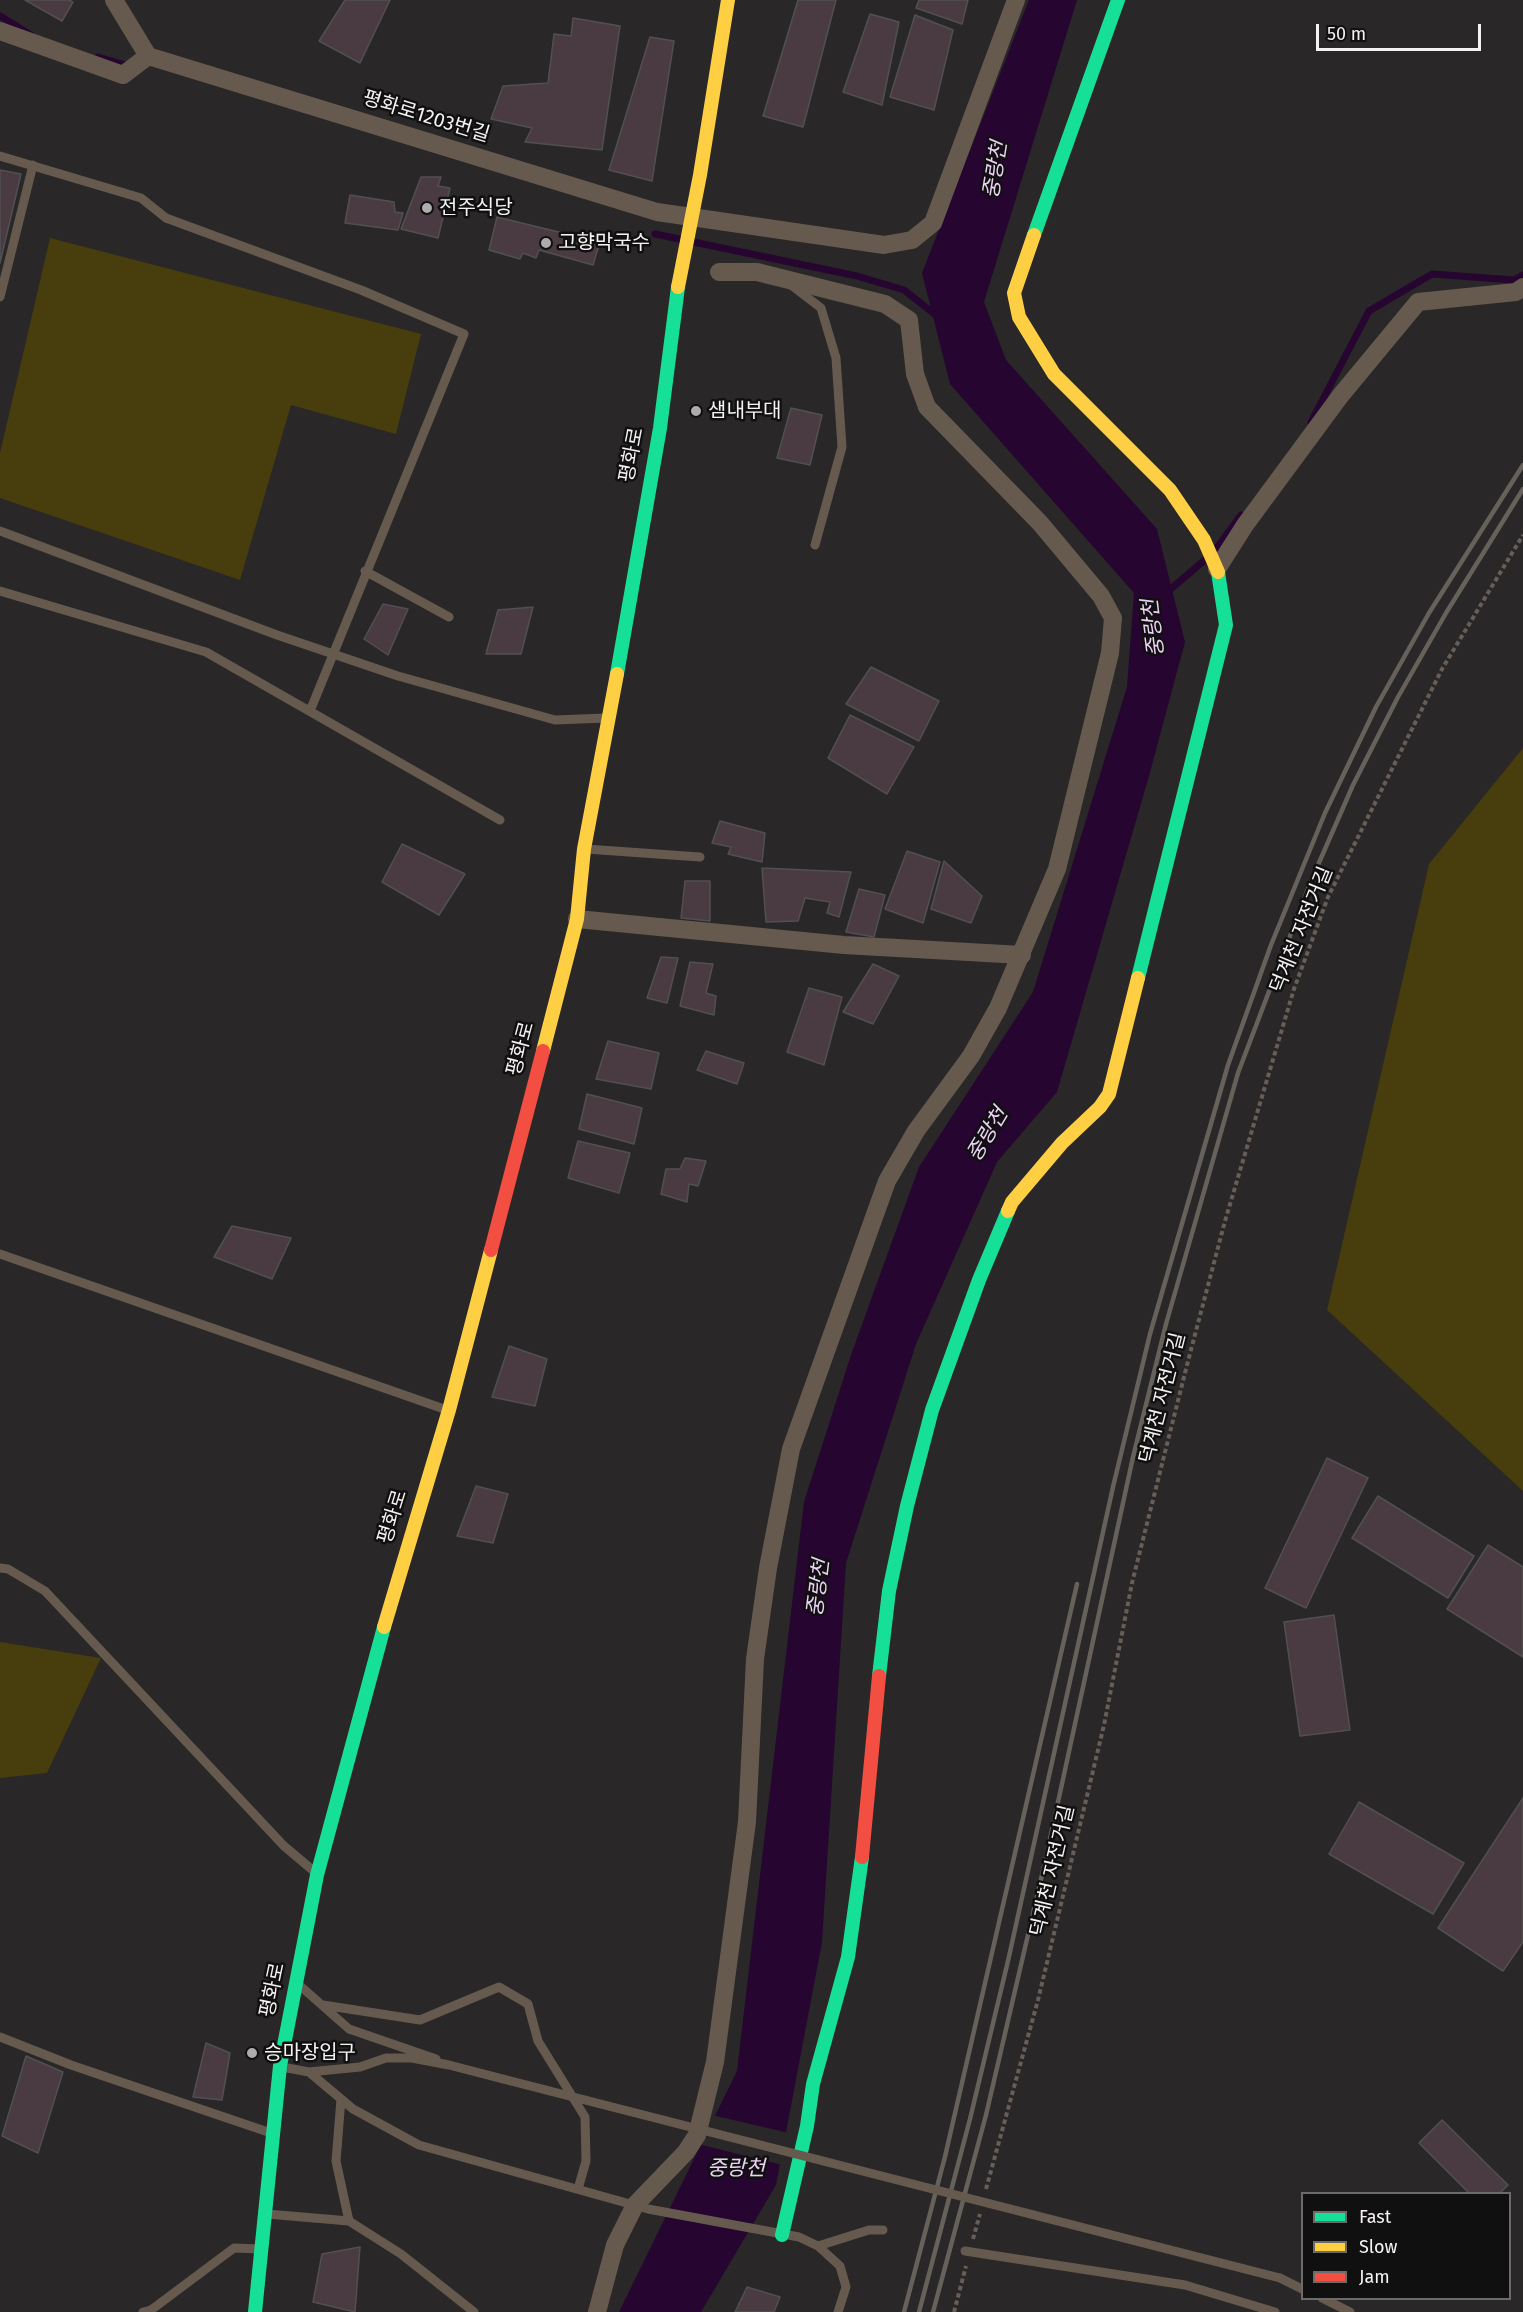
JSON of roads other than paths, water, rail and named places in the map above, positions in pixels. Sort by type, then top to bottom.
[{"type":"street","points":[[0,31],[123,75],[148,56],[114,0]]},
{"type":"street","name":"평화로","points":[[255,2312],[271,2133],[280,2066],[317,1875],[394,1591],[449,1410],[577,919],[584,849],[660,428],[684,251],[728,0]]},
{"type":"street","name":"평화로1203번길","points":[[148,56],[690,224],[884,246],[912,240],[933,223],[1016,0]]},
{"type":"street","points":[[776,2234],[807,2126],[813,2084],[848,1957],[868,1817],[877,1690],[889,1591],[912,1485],[932,1410],[980,1280],[1012,1202],[1062,1143],[1100,1107],[1109,1094],[1226,625],[1220,576],[1204,540],[1170,490],[1054,374],[1019,316],[1014,293],[1073,121],[1118,0]]},
{"type":"street","points":[[597,2312],[615,2245],[641,2207],[686,2152],[696,2135],[715,2062],[747,1822],[755,1659],[768,1568],[791,1449],[887,1180],[916,1131],[971,1056],[998,1008],[1057,869],[1110,653],[1113,618],[1101,596],[1040,523],[927,407],[915,374],[909,320],[885,304],[757,272],[719,272]]},
{"type":"street","points":[[1215,564],[1341,395],[1418,302],[1516,292],[1523,287]]},
{"type":"street","points":[[577,919],[844,945],[1022,955]]},
{"type":"lane","points":[[0,156],[141,198],[166,218],[361,290],[464,334],[331,654],[310,711]]},
{"type":"lane","points":[[0,297],[33,165]]},
{"type":"lane","points":[[782,279],[821,308],[836,358],[842,447],[815,545]]},
{"type":"lane","points":[[0,531],[331,654],[398,676],[555,720],[609,718]]},
{"type":"lane","points":[[366,571],[449,616]]},
{"type":"lane","points":[[0,591],[206,652],[500,820]]},
{"type":"lane","points":[[584,849],[700,856]]},
{"type":"lane","points":[[0,1254],[449,1410]]},
{"type":"lane","points":[[0,1568],[8,1569],[45,1591],[284,1846],[317,1875]]},
{"type":"lane","points":[[297,1984],[349,2029],[420,2052],[449,2065]]},
{"type":"lane","points":[[323,2005],[420,2020],[499,1987],[528,2004],[538,2041],[585,2117],[585,2161],[578,2189]]},
{"type":"lane","points":[[0,2037],[71,2065],[271,2133]]},
{"type":"lane","points":[[280,2066],[309,2072],[360,2067],[386,2058],[412,2058],[449,2065],[1280,2278],[1301,2288]]},
{"type":"lane","points":[[309,2072],[353,2109],[419,2145],[641,2207],[799,2237],[818,2246],[840,2266],[846,2287],[838,2312]]},
{"type":"lane","points":[[341,2099],[336,2161],[348,2221]]},
{"type":"lane","points":[[264,2214],[348,2221],[401,2254],[474,2312]]},
{"type":"lane","points":[[818,2246],[868,2230],[883,2230]]},
{"type":"lane","points":[[143,2312],[151,2310],[234,2248],[262,2249]]},
{"type":"lane","points":[[967,2252],[1185,2285],[1275,2312]]},
{"type":"lane","points":[[1326,2300],[1350,2312]]},
{"type":"water","name":"중랑천","points":[[1029,0],[1077,0],[984,302],[1006,360],[1157,529],[1185,642],[1149,776],[1057,1092],[997,1162],[916,1344],[846,1563],[822,1942],[776,2185],[701,2312],[619,2312],[737,2071],[804,1502],[851,1355],[919,1167],[1033,992],[1127,687],[1134,593],[950,384],[922,273]]},
{"type":"waterway","points":[[0,16],[31,35]]},
{"type":"waterway","points":[[98,57],[129,66]]},
{"type":"waterway","points":[[655,234],[857,276],[904,290],[937,316]]},
{"type":"waterway","points":[[1311,422],[1369,311],[1432,274],[1514,280],[1523,275]]},
{"type":"waterway","points":[[1166,593],[1213,553],[1241,515]]},
{"type":"railway","points":[[919,2312],[970,2119],[1008,1961],[1113,1487],[1150,1334],[1228,1065],[1271,945],[1325,813],[1376,707],[1429,613],[1523,465]]},
{"type":"railway","points":[[933,2312],[986,2115],[1045,1862],[1133,1457],[1166,1324],[1238,1073],[1311,881],[1353,785],[1398,697],[1446,613],[1523,489]]},
{"type":"railway","points":[[944,2161],[1077,1584]]},
{"type":"railway","points":[[904,2312],[946,2153]]},
{"type":"place","name":"전주식당","points":[[427,208]]},
{"type":"place","name":"고향막국수","points":[[546,243]]},
{"type":"place","name":"샘내부대","points":[[696,411]]},
{"type":"place","name":"승마장입구","points":[[252,2053]]}]
